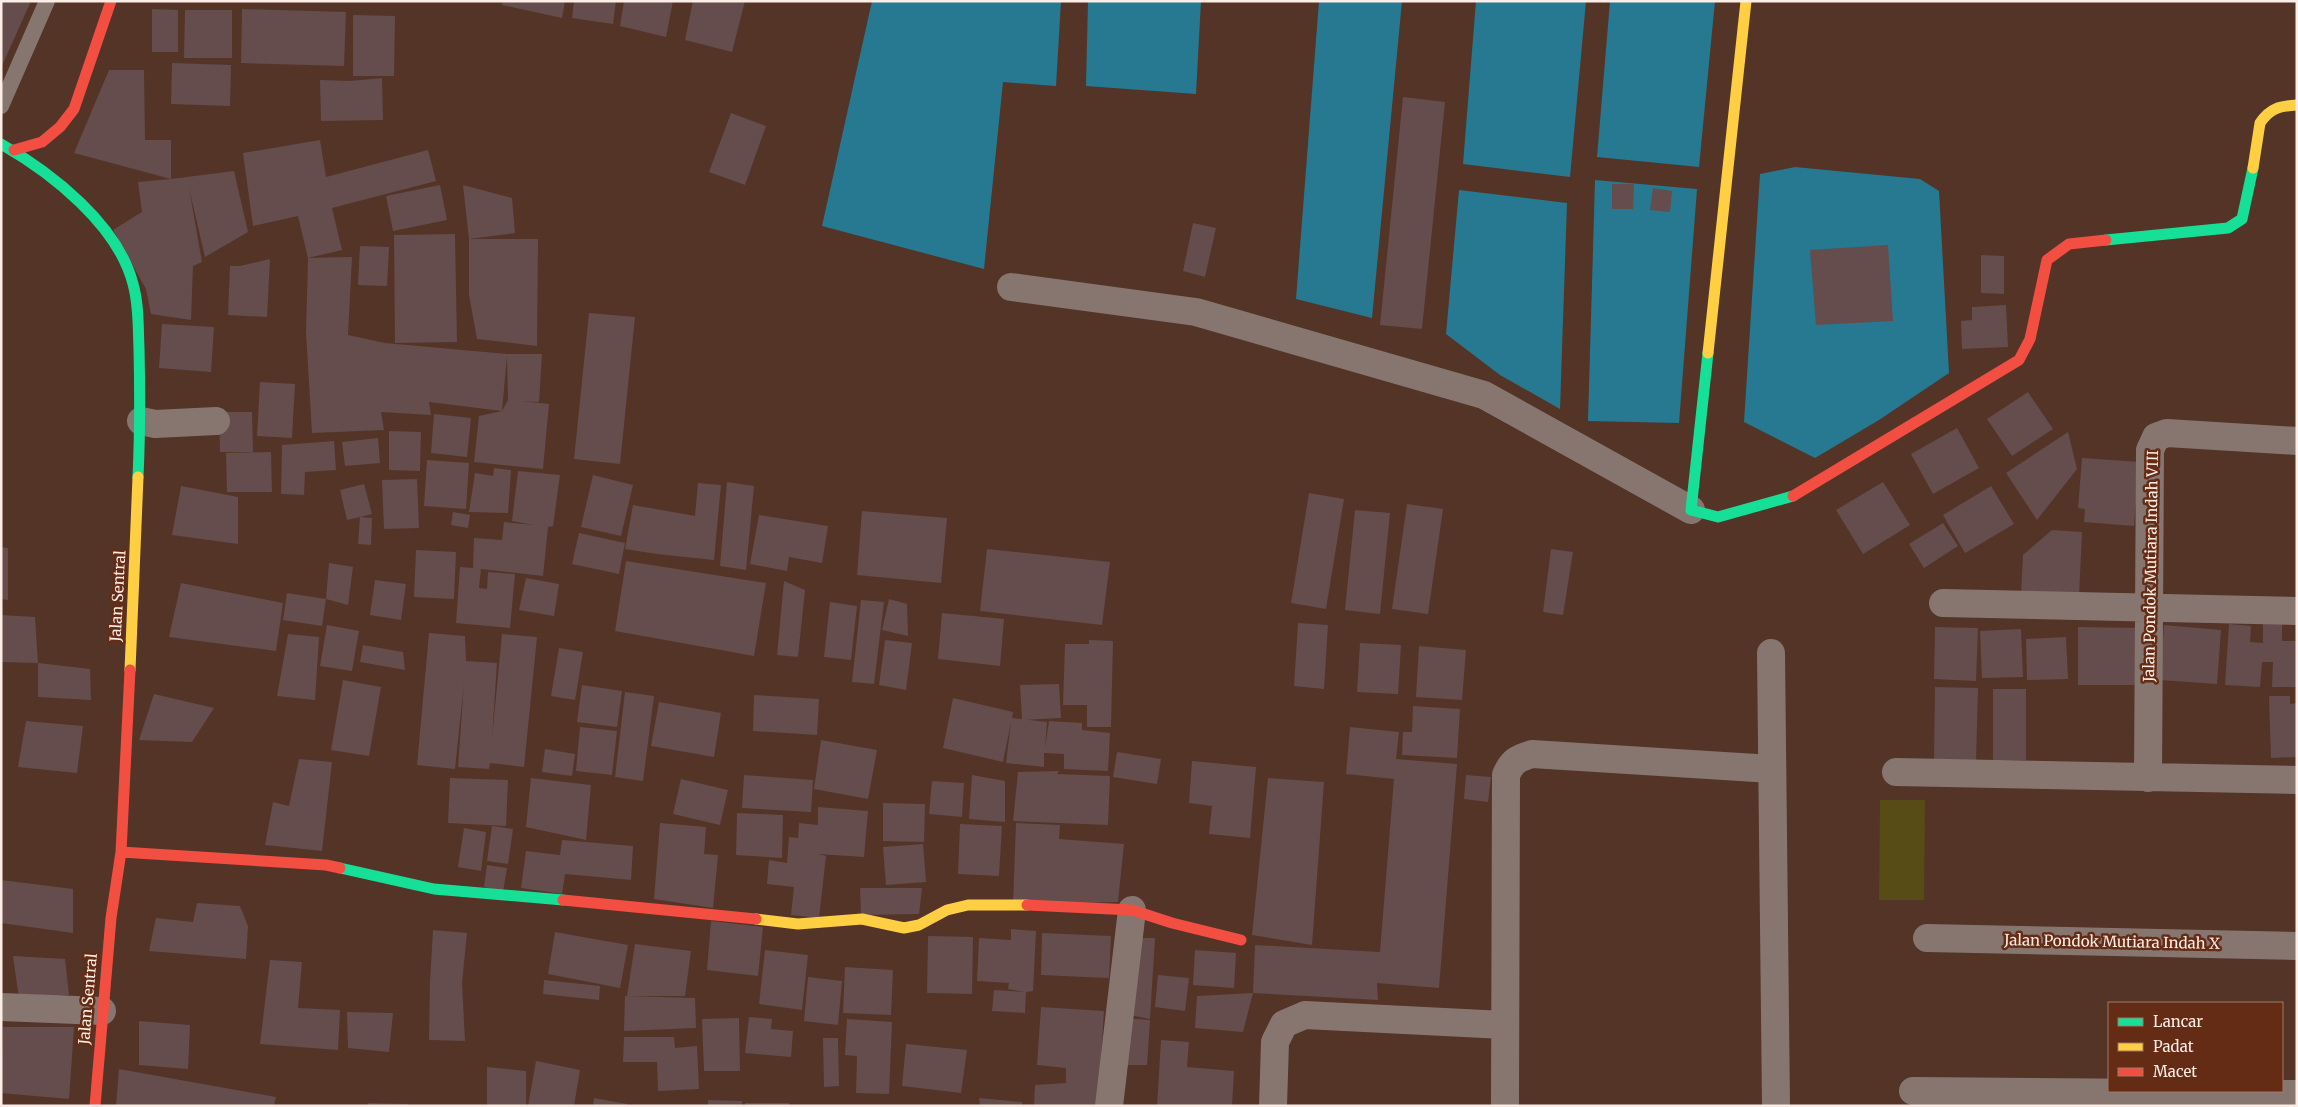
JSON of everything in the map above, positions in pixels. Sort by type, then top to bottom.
[{"type":"street","points":[[14,150],[42,142],[60,127],[74,109],[111,1]]},
{"type":"street","points":[[1691,510],[1746,1]]},
{"type":"street","points":[[1011,287],[1196,312],[1484,395],[1691,510],[1718,517],[1792,497],[2019,360],[2030,339],[2047,260],[2069,244],[2228,228],[2242,219],[2247,203],[2260,123],[2267,111],[2281,106],[2297,105]]},
{"type":"street","name":"Jalan Sentral","points":[[1,144],[14,150],[65,188],[121,253],[133,283],[138,319],[141,421],[121,852],[111,918],[94,1106]]},
{"type":"street","points":[[141,421],[155,424],[216,421]]},
{"type":"street","name":"Jalan Pondok Mutiara Indah VIII","points":[[2148,778],[2150,450],[2156,437],[2166,433],[2297,441]]},
{"type":"street","points":[[1942,603],[2297,611]]},
{"type":"street","points":[[1771,653],[1776,1106]]},
{"type":"street","points":[[1505,1106],[1506,774],[1514,761],[1532,754],[1772,769]]},
{"type":"street","points":[[1896,772],[2297,780]]},
{"type":"street","points":[[121,852],[326,865],[434,889],[645,907],[798,924],[862,919],[904,928],[920,926],[948,910],[968,905],[1006,904],[1132,910],[1172,923],[1241,940]]},
{"type":"street","points":[[1109,1106],[1132,910]]},
{"type":"street","name":"Jalan Pondok Mutiara Indah X","points":[[1927,938],[2297,946]]},
{"type":"street","points":[[1,1007],[102,1011]]},
{"type":"street","points":[[1273,1106],[1275,1042],[1284,1024],[1305,1015],[1504,1025]]},
{"type":"street","points":[[1913,1091],[2297,1094]]},
{"type":"lane","points":[[1,106],[46,1]]},
{"type":"shaded area","points":[[1880,800],[1925,800],[1924,900],[1879,900]]},
{"type":"water","points":[[872,1],[1061,1],[1056,86],[1003,82],[984,269],[822,226]]},
{"type":"water","points":[[1088,1],[1201,1],[1196,94],[1086,86]]},
{"type":"water","points":[[1319,1],[1402,1],[1372,318],[1296,299]]},
{"type":"water","points":[[1476,1],[1586,1],[1570,177],[1463,164]]},
{"type":"water","points":[[1610,1],[1715,1],[1699,167],[1597,157]]},
{"type":"water","points":[[1795,167],[1920,179],[1939,191],[1949,373],[1879,420],[1815,458],[1744,422],[1760,174]]},
{"type":"water","points":[[1595,180],[1697,189],[1679,423],[1588,421]]},
{"type":"water","points":[[1459,190],[1567,203],[1560,409],[1500,375],[1446,334]]},
{"type":"building","points":[[1,1],[31,1],[1,68]]},
{"type":"building","points":[[503,1],[565,1],[562,18],[502,5]]},
{"type":"building","points":[[574,1],[616,1],[613,24],[572,18]]},
{"type":"building","points":[[624,1],[673,1],[666,37],[620,26]]},
{"type":"building","points":[[693,1],[745,1],[732,52],[685,40]]},
{"type":"building","points":[[152,9],[178,10],[178,52],[152,52]]},
{"type":"building","points":[[242,9],[346,12],[344,66],[241,63]]},
{"type":"building","points":[[185,10],[232,10],[232,58],[184,58]]},
{"type":"building","points":[[353,15],[395,16],[394,76],[353,76]]},
{"type":"building","points":[[172,63],[231,65],[230,106],[171,104]]},
{"type":"building","points":[[109,70],[144,70],[145,140],[171,140],[171,179],[74,153]]},
{"type":"building","points":[[382,78],[383,120],[321,121],[320,80],[350,81]]},
{"type":"building","points":[[1403,97],[1445,102],[1422,329],[1380,325]]},
{"type":"building","points":[[731,113],[766,126],[745,185],[709,172]]},
{"type":"building","points":[[320,140],[326,177],[428,150],[436,181],[332,208],[342,250],[308,258],[298,216],[253,226],[243,153]]},
{"type":"building","points":[[234,171],[248,232],[205,257],[189,188],[202,262],[193,266],[191,320],[151,314],[146,289],[113,230],[142,212],[138,182]]},
{"type":"building","points":[[1612,184],[1634,184],[1633,209],[1612,209]]},
{"type":"building","points":[[440,185],[447,220],[393,231],[386,196]]},
{"type":"building","points":[[463,185],[512,198],[515,233],[469,239]]},
{"type":"building","points":[[1653,188],[1672,191],[1670,212],[1650,210]]},
{"type":"building","points":[[1193,223],[1216,228],[1205,277],[1183,271]]},
{"type":"building","points":[[455,234],[457,342],[395,343],[394,235]]},
{"type":"building","points":[[469,239],[538,239],[537,346],[477,339],[469,295]]},
{"type":"building","points":[[1888,245],[1893,321],[1816,325],[1810,250]]},
{"type":"building","points":[[360,246],[389,247],[387,286],[358,285]]},
{"type":"building","points":[[1981,255],[2004,256],[2004,294],[1981,293]]},
{"type":"building","points":[[352,257],[348,335],[385,343],[507,354],[542,354],[539,402],[521,401],[549,404],[543,469],[474,462],[479,416],[502,411],[429,402],[431,415],[381,412],[384,430],[312,433],[306,332],[308,258]],"holes":[[[507,356],[508,400],[502,411]]]},
{"type":"building","points":[[270,259],[267,317],[228,315],[230,266],[240,266]]},
{"type":"building","points":[[2006,305],[2008,347],[1962,349],[1961,321],[1972,320],[1972,307]]},
{"type":"building","points":[[589,313],[635,317],[620,464],[574,459]]},
{"type":"building","points":[[162,324],[214,327],[211,372],[159,368]]},
{"type":"building","points":[[260,382],[295,384],[292,438],[257,436]]},
{"type":"building","points":[[2028,392],[2053,429],[2012,456],[1987,419]]},
{"type":"building","points":[[219,412],[252,412],[253,452],[220,452]]},
{"type":"building","points":[[434,414],[471,418],[467,457],[431,453]]},
{"type":"building","points":[[1957,428],[1979,468],[1933,494],[1911,454]]},
{"type":"building","points":[[389,431],[421,432],[420,471],[389,470]]},
{"type":"building","points":[[2068,432],[2077,469],[2037,520],[2006,473]]},
{"type":"building","points":[[378,438],[380,463],[345,466],[342,442]]},
{"type":"building","points":[[334,441],[336,470],[305,472],[304,495],[281,494],[282,445]]},
{"type":"building","points":[[271,452],[272,492],[227,492],[226,453]]},
{"type":"building","points":[[2082,458],[2139,462],[2134,526],[2084,522],[2085,509],[2078,508]]},
{"type":"building","points":[[427,460],[469,463],[466,509],[424,506]]},
{"type":"building","points":[[494,468],[511,470],[508,513],[469,512],[475,473],[493,476]]},
{"type":"building","points":[[518,471],[560,475],[553,526],[548,527],[543,576],[481,569],[479,588],[487,589],[488,572],[515,574],[510,628],[456,623],[460,567],[473,568],[474,538],[502,540],[504,522],[534,525],[512,521]]},
{"type":"building","points":[[593,475],[633,485],[621,536],[581,527]]},
{"type":"building","points":[[417,479],[419,528],[384,529],[382,480]]},
{"type":"building","points":[[727,482],[754,486],[746,570],[720,566]]},
{"type":"building","points":[[1883,482],[1910,525],[1863,554],[1836,510]]},
{"type":"building","points":[[698,483],[721,485],[714,560],[625,549],[633,505],[695,516]]},
{"type":"building","points":[[364,484],[372,514],[347,520],[340,490]]},
{"type":"building","points":[[181,486],[238,497],[238,544],[172,535]]},
{"type":"building","points":[[1991,486],[2014,524],[1965,553],[1943,515]]},
{"type":"building","points":[[1309,493],[1344,499],[1326,609],[1291,603]]},
{"type":"building","points":[[1407,504],[1443,509],[1428,614],[1392,609]]},
{"type":"building","points":[[1355,510],[1390,513],[1380,614],[1345,610]]},
{"type":"building","points":[[862,511],[947,518],[941,583],[857,575]]},
{"type":"building","points":[[453,512],[470,515],[468,528],[451,525]]},
{"type":"building","points":[[759,515],[828,526],[822,563],[789,557],[787,571],[750,564]]},
{"type":"building","points":[[360,517],[372,518],[371,545],[358,544]]},
{"type":"building","points":[[1943,523],[1958,546],[1924,568],[1909,544]]},
{"type":"building","points":[[2052,530],[2082,532],[2079,597],[2021,594],[2023,555]]},
{"type":"building","points":[[579,533],[625,543],[619,574],[572,564]]},
{"type":"building","points":[[1,547],[8,548],[8,600],[1,599]]},
{"type":"building","points":[[987,549],[1110,562],[1102,625],[980,611]]},
{"type":"building","points":[[1551,549],[1573,552],[1563,615],[1543,612]]},
{"type":"building","points":[[416,550],[456,552],[454,599],[414,597]]},
{"type":"building","points":[[626,561],[766,583],[754,656],[615,631]]},
{"type":"building","points":[[329,563],[353,567],[348,605],[326,599]]},
{"type":"building","points":[[526,578],[559,584],[554,616],[519,610]]},
{"type":"building","points":[[375,580],[406,584],[401,620],[370,615]]},
{"type":"building","points":[[784,581],[805,590],[798,657],[777,655]]},
{"type":"building","points":[[181,583],[283,603],[276,651],[169,637]]},
{"type":"building","points":[[287,593],[326,599],[322,626],[283,620]]},
{"type":"building","points":[[889,599],[907,604],[908,636],[882,630]]},
{"type":"building","points":[[861,600],[884,602],[874,684],[852,682]]},
{"type":"building","points":[[830,602],[857,606],[851,660],[824,657]]},
{"type":"building","points":[[942,613],[1004,619],[1000,666],[938,659]]},
{"type":"building","points":[[1,615],[35,617],[38,663],[1,662]]},
{"type":"building","points":[[2263,621],[2282,622],[2282,641],[2297,641],[2297,687],[2272,687],[2273,662],[2262,662],[2260,687],[2225,685],[2229,624],[2251,626],[2250,642],[2263,643]]},
{"type":"building","points":[[1298,623],[1328,625],[1324,689],[1294,686]]},
{"type":"building","points":[[327,625],[359,631],[352,671],[320,666]]},
{"type":"building","points":[[2164,625],[2221,630],[2217,684],[2160,680]]},
{"type":"building","points":[[1935,627],[1978,628],[1976,681],[1934,679]]},
{"type":"building","points":[[2078,627],[2143,628],[2143,685],[2078,685]]},
{"type":"building","points":[[2021,629],[2023,677],[1982,678],[1980,631]]},
{"type":"building","points":[[429,633],[465,636],[466,661],[497,663],[492,738],[502,634],[537,637],[524,767],[490,763],[489,769],[458,767],[464,683],[455,769],[417,765]]},
{"type":"building","points":[[288,634],[319,637],[315,700],[277,696]]},
{"type":"building","points":[[2066,637],[2068,679],[2027,680],[2026,639]]},
{"type":"building","points":[[885,640],[912,643],[906,690],[879,685]]},
{"type":"building","points":[[1089,640],[1113,641],[1111,727],[1087,727],[1087,705],[1063,705],[1065,644],[1089,644]]},
{"type":"building","points":[[1360,643],[1401,645],[1398,694],[1357,692]]},
{"type":"building","points":[[363,645],[403,652],[405,670],[360,662]]},
{"type":"building","points":[[1419,646],[1466,650],[1462,700],[1416,697]]},
{"type":"building","points":[[559,648],[583,652],[575,700],[551,696]]},
{"type":"building","points":[[38,663],[90,669],[91,700],[38,697]]},
{"type":"building","points":[[343,680],[381,687],[369,756],[331,750]]},
{"type":"building","points":[[1059,684],[1061,718],[1022,720],[1020,685]]},
{"type":"building","points":[[582,685],[622,691],[617,727],[577,722]]},
{"type":"building","points":[[1935,687],[1978,688],[1976,762],[1934,760]]},
{"type":"building","points":[[1993,689],[2026,689],[2026,760],[1993,760]]},
{"type":"building","points":[[625,692],[654,696],[643,781],[615,777]]},
{"type":"building","points":[[154,694],[214,708],[192,742],[139,740]]},
{"type":"building","points":[[754,695],[819,699],[817,735],[753,731]]},
{"type":"building","points":[[2269,696],[2290,696],[2290,704],[2297,703],[2297,757],[2271,758]]},
{"type":"building","points":[[953,698],[1013,712],[1012,718],[1047,722],[1045,748],[1049,721],[1082,723],[1082,730],[1110,733],[1108,771],[1064,769],[1064,754],[1044,753],[1044,767],[1006,763],[1011,722],[1003,762],[943,748]]},
{"type":"building","points":[[659,702],[721,713],[714,757],[651,746]]},
{"type":"building","points":[[1413,706],[1460,709],[1457,758],[1402,755],[1403,732],[1412,732]]},
{"type":"building","points":[[26,721],[83,726],[77,773],[18,767]]},
{"type":"building","points":[[580,727],[617,731],[612,775],[576,771]]},
{"type":"building","points":[[1350,727],[1399,732],[1396,759],[1457,764],[1439,988],[1377,983],[1378,1000],[1253,993],[1255,945],[1380,952],[1394,779],[1346,774]]},
{"type":"building","points":[[821,740],[877,750],[868,799],[814,789]]},
{"type":"building","points":[[545,749],[575,754],[572,776],[542,772]]},
{"type":"building","points":[[1117,752],[1161,759],[1157,784],[1113,777]]},
{"type":"building","points":[[299,759],[332,762],[322,851],[265,845],[273,802],[289,806]]},
{"type":"building","points":[[1192,761],[1256,767],[1250,838],[1209,834],[1212,806],[1189,803]]},
{"type":"building","points":[[1059,771],[1057,774],[1110,776],[1108,825],[1013,821],[1018,772]]},
{"type":"building","points":[[744,775],[813,780],[811,812],[742,808]]},
{"type":"building","points":[[972,775],[1005,781],[1005,822],[969,819]]},
{"type":"building","points":[[1466,775],[1491,777],[1488,802],[1464,799]]},
{"type":"building","points":[[450,778],[508,780],[506,826],[448,823]]},
{"type":"building","points":[[531,778],[591,785],[586,840],[526,827]]},
{"type":"building","points":[[1268,778],[1324,782],[1312,945],[1252,935]]},
{"type":"building","points":[[681,779],[728,790],[720,825],[673,814]]},
{"type":"building","points":[[932,781],[964,783],[962,817],[929,814]]},
{"type":"building","points":[[883,803],[925,804],[924,842],[883,841]]},
{"type":"building","points":[[818,807],[868,811],[864,857],[818,854],[826,856],[819,918],[791,915],[794,887],[767,884],[769,860],[787,863],[789,837],[798,838],[799,823],[818,825]]},
{"type":"building","points":[[737,813],[783,815],[782,858],[736,855]]},
{"type":"building","points":[[660,823],[706,827],[704,854],[718,855],[713,908],[654,899]]},
{"type":"building","points":[[1016,823],[1060,825],[1059,839],[1124,844],[1118,902],[1013,904]]},
{"type":"building","points":[[960,824],[1002,826],[999,876],[958,874]]},
{"type":"building","points":[[492,826],[513,829],[508,864],[487,861]]},
{"type":"building","points":[[464,828],[486,832],[481,871],[458,867]]},
{"type":"building","points":[[562,840],[633,846],[631,880],[565,874],[562,894],[521,888],[526,851],[560,855]]},
{"type":"building","points":[[923,844],[926,882],[886,885],[883,847]]},
{"type":"building","points":[[487,865],[507,868],[503,892],[484,887]]},
{"type":"building","points":[[1,880],[73,889],[73,933],[1,923]]},
{"type":"building","points":[[860,888],[922,888],[919,914],[861,915]]},
{"type":"building","points":[[197,903],[240,906],[248,926],[246,959],[149,951],[156,918],[193,922]]},
{"type":"building","points":[[711,921],[763,927],[758,976],[707,970]]},
{"type":"building","points":[[1011,929],[1036,931],[1033,991],[1026,992],[1025,1013],[992,1011],[994,990],[1025,992],[1008,989],[1009,983],[977,981],[979,938],[1011,940]]},
{"type":"building","points":[[433,930],[467,933],[462,983],[465,1041],[429,1040]]},
{"type":"building","points":[[555,932],[628,945],[620,988],[548,974]]},
{"type":"building","points":[[1042,933],[1111,936],[1109,978],[1041,975]]},
{"type":"building","points":[[928,936],[973,937],[972,994],[927,993]]},
{"type":"building","points":[[1133,938],[1155,938],[1150,1019],[1125,1014]]},
{"type":"building","points":[[635,944],[691,951],[685,996],[627,996]]},
{"type":"building","points":[[765,950],[808,955],[802,1010],[759,1004]]},
{"type":"building","points":[[1195,950],[1236,953],[1234,988],[1193,985]]},
{"type":"building","points":[[13,956],[65,959],[69,995],[19,999]]},
{"type":"building","points":[[270,960],[302,962],[298,1008],[340,1010],[338,1050],[260,1044]]},
{"type":"building","points":[[845,967],[893,970],[891,1015],[843,1013]]},
{"type":"building","points":[[1158,975],[1189,978],[1185,1011],[1155,1007]]},
{"type":"building","points":[[808,977],[842,981],[838,1025],[804,1021]]},
{"type":"building","points":[[544,980],[600,986],[599,1000],[543,994]]},
{"type":"building","points":[[1253,993],[1243,1032],[1195,1028],[1197,996]]},
{"type":"building","points":[[625,996],[695,998],[696,1028],[624,1031]]},
{"type":"building","points":[[1041,1007],[1104,1011],[1098,1106],[1034,1106],[1035,1085],[1066,1083],[1066,1068],[1037,1065]]},
{"type":"building","points":[[347,1012],[393,1013],[389,1052],[348,1048]]},
{"type":"building","points":[[749,1017],[772,1019],[771,1029],[793,1031],[791,1057],[745,1053]]},
{"type":"building","points":[[739,1018],[740,1071],[704,1071],[702,1019]]},
{"type":"building","points":[[1122,1018],[1150,1020],[1147,1065],[1118,1065]]},
{"type":"building","points":[[847,1019],[892,1022],[889,1094],[856,1093],[857,1056],[845,1055]]},
{"type":"building","points":[[139,1021],[190,1025],[188,1069],[139,1065]]},
{"type":"building","points":[[3,1027],[74,1027],[69,1099],[1,1093]]},
{"type":"building","points":[[624,1037],[674,1037],[675,1048],[697,1046],[699,1089],[658,1091],[657,1062],[623,1062]]},
{"type":"building","points":[[823,1038],[838,1038],[839,1086],[824,1087]]},
{"type":"building","points":[[1161,1040],[1189,1042],[1187,1067],[1234,1071],[1232,1106],[1157,1106]]},
{"type":"building","points":[[906,1044],[967,1050],[961,1093],[902,1086]]},
{"type":"building","points":[[536,1061],[580,1070],[574,1106],[528,1106]]},
{"type":"building","points":[[487,1067],[526,1071],[526,1106],[487,1106]]},
{"type":"building","points":[[119,1069],[276,1097],[274,1106],[116,1106]]},
{"type":"building","points":[[594,1098],[627,1104],[627,1106],[593,1106]]},
{"type":"building","points":[[979,1098],[1022,1102],[1022,1106],[980,1106]]},
{"type":"building","points":[[708,1100],[742,1101],[742,1106],[708,1106]]},
{"type":"building","points":[[368,1103],[408,1104],[408,1106],[368,1106]]},
{"type":"building","points":[[745,1103],[789,1103],[790,1106],[745,1106]]},
{"type":"traffic: fast","points":[[1,144],[41,170],[80,203],[98,221],[113,241],[125,262],[135,292],[138,316],[140,396],[138,477]]},
{"type":"traffic: fast","points":[[2106,240],[2228,228],[2242,219],[2253,168]]},
{"type":"traffic: fast","points":[[1708,353],[1691,510],[1718,517],[1793,496]]},
{"type":"traffic: fast","points":[[340,868],[434,889],[563,900]]},
{"type":"traffic: slow","points":[[1708,353],[1746,1]]},
{"type":"traffic: slow","points":[[2253,168],[2260,123],[2268,114],[2276,109],[2297,105]]},
{"type":"traffic: slow","points":[[130,670],[138,477]]},
{"type":"traffic: slow","points":[[756,919],[798,924],[862,919],[904,928],[919,925],[947,910],[968,905],[1027,905]]},
{"type":"traffic: jam","points":[[14,150],[42,142],[60,127],[74,109],[111,1]]},
{"type":"traffic: jam","points":[[1793,496],[2019,360],[2030,339],[2047,260],[2069,244],[2106,240]]},
{"type":"traffic: jam","points":[[95,1106],[111,918],[121,852],[130,670]]},
{"type":"traffic: jam","points":[[121,852],[326,865],[340,868]]},
{"type":"traffic: jam","points":[[563,900],[756,919]]},
{"type":"traffic: jam","points":[[1027,905],[1132,910],[1172,923],[1241,940]]}]
